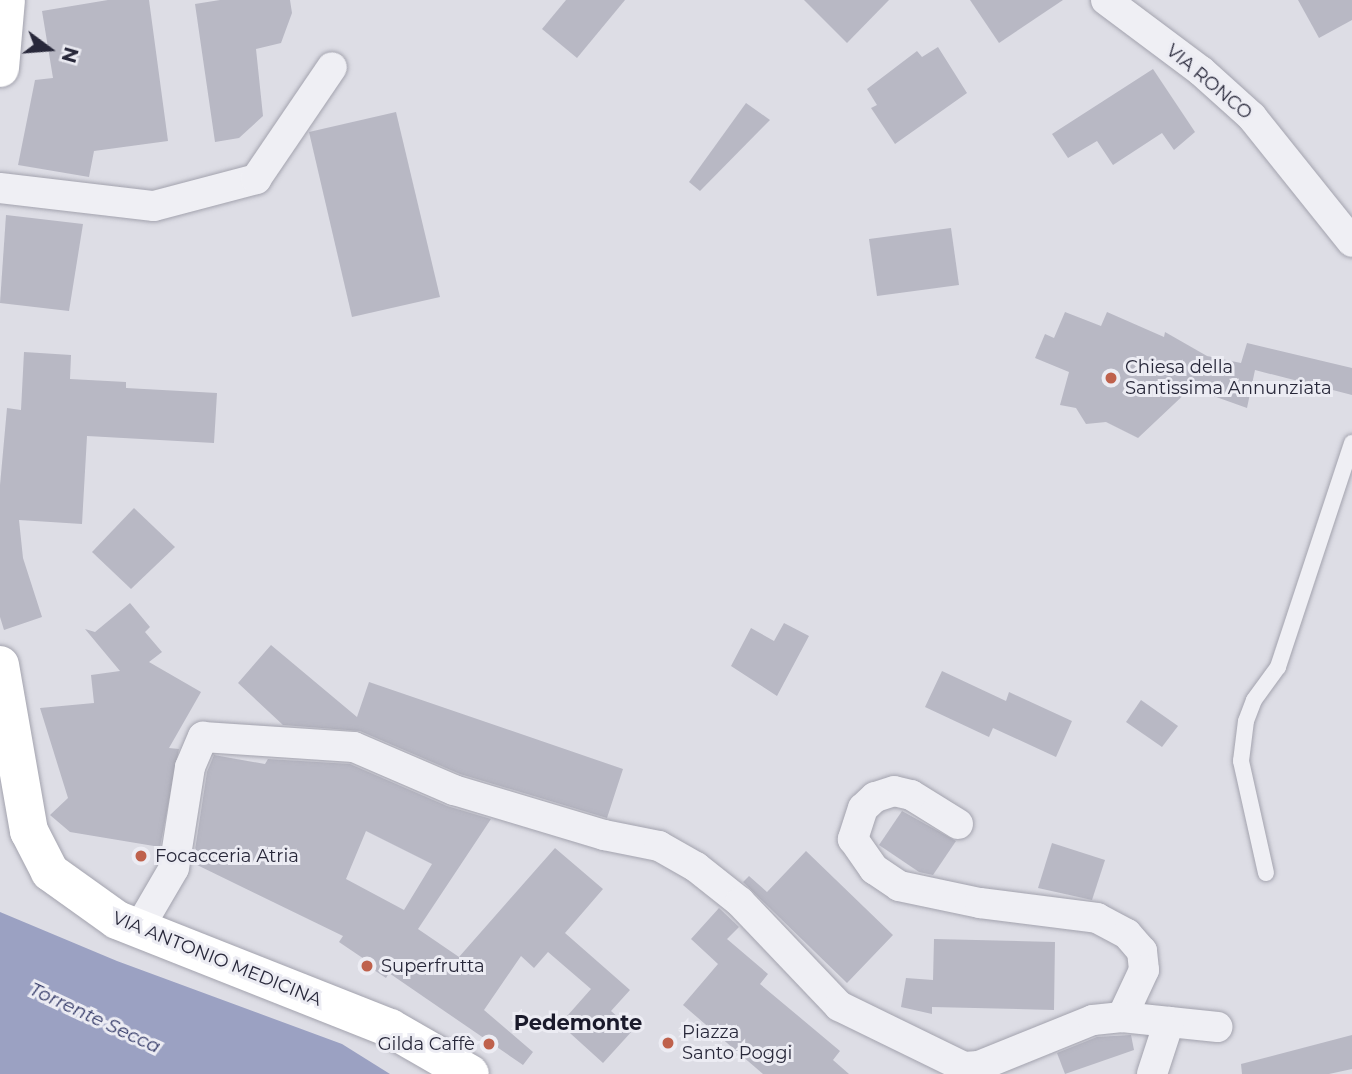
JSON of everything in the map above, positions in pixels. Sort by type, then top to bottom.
[{"type":"main road","points":[[0,68],[6,0]]},
{"type":"main road","name":"VIA ANTONIO MEDICINA","points":[[0,666],[29,831],[50,872],[80,897],[139,928],[390,1028],[470,1074]]},
{"type":"street","name":"VIA RONCO","points":[[1106,0],[1201,71],[1252,117],[1352,242]]},
{"type":"street","points":[[0,188],[154,206],[256,179],[332,67]]},
{"type":"street","points":[[139,928],[174,868],[190,767],[203,737],[354,747],[454,790],[604,835],[659,846],[696,867],[740,902],[839,1006],[964,1067],[990,1062],[1093,1020],[1122,1017],[1217,1027]]},
{"type":"street","points":[[958,824],[911,795],[894,791],[875,797],[863,808],[853,839],[874,869],[899,886],[980,903],[1097,918],[1127,934],[1142,951],[1144,970],[1122,1017]]},
{"type":"street","points":[[1152,1074],[1169,1022]]},
{"type":"lane","points":[[1266,873],[1241,761],[1246,721],[1254,700],[1278,667],[1352,443]]},
{"type":"water","name":"Torrente Secca","points":[[0,912],[117,961],[342,1044],[390,1074],[0,1074]]},
{"type":"building","points":[[108,0],[149,0],[168,141],[94,151],[89,177],[18,165],[35,80],[53,78],[42,11]]},
{"type":"building","points":[[220,0],[290,0],[292,13],[281,43],[256,49],[263,116],[239,138],[215,142],[195,4]]},
{"type":"building","points":[[566,0],[625,0],[577,58],[542,29]]},
{"type":"building","points":[[804,0],[889,0],[847,43]]},
{"type":"building","points":[[970,0],[1063,0],[999,43]]},
{"type":"building","points":[[1298,0],[1352,0],[1352,20],[1319,38]]},
{"type":"building","points":[[938,47],[967,93],[895,144],[871,108],[877,105],[867,89],[917,51],[922,57]]},
{"type":"building","points":[[1153,69],[1195,132],[1174,150],[1162,133],[1113,165],[1097,141],[1068,158],[1052,134]]},
{"type":"building","points":[[746,103],[770,120],[700,191],[689,182]]},
{"type":"building","points":[[396,112],[440,297],[352,317],[309,132]]},
{"type":"building","points":[[6,215],[83,224],[69,311],[0,303]]},
{"type":"building","points":[[951,228],[959,285],[877,296],[869,239]]},
{"type":"building","points":[[1065,312],[1101,326],[1107,312],[1164,337],[1165,332],[1207,356],[1241,363],[1247,343],[1352,368],[1352,395],[1255,370],[1247,408],[1191,388],[1138,438],[1106,422],[1086,424],[1076,408],[1060,405],[1069,372],[1035,358],[1045,334],[1054,338]]},
{"type":"building","points":[[24,352],[71,355],[70,379],[126,382],[126,388],[217,393],[214,443],[87,436],[82,524],[19,520],[23,558],[42,617],[4,630],[0,617],[0,485],[7,408],[21,410]]},
{"type":"building","points":[[134,508],[175,547],[131,589],[92,552]]},
{"type":"building","points":[[130,603],[150,627],[145,632],[162,652],[149,662],[201,692],[169,748],[179,749],[160,847],[70,832],[50,815],[68,798],[40,708],[94,703],[91,675],[120,671],[85,629],[95,632]]},
{"type":"building","points":[[784,623],[809,636],[777,696],[731,666],[751,628],[774,641]]},
{"type":"building","points":[[271,645],[357,717],[369,682],[623,769],[607,818],[460,774],[360,731],[283,725],[238,683]]},
{"type":"building","points":[[942,671],[1006,701],[1009,692],[1072,721],[1056,757],[993,728],[989,737],[925,707]]},
{"type":"building","points":[[1141,700],[1178,726],[1162,747],[1126,722]]},
{"type":"building","points":[[214,755],[265,764],[268,759],[350,764],[447,806],[491,819],[418,929],[459,957],[555,848],[603,889],[565,933],[630,990],[611,1011],[633,1030],[603,1063],[560,1024],[591,989],[548,952],[534,968],[521,956],[484,1010],[533,1052],[523,1065],[389,973],[386,978],[368,966],[370,963],[339,942],[343,936],[193,863],[207,772]],"holes":[[[366,831],[432,864],[404,910],[346,879]]]},
{"type":"building","points":[[902,811],[956,841],[933,875],[919,872],[879,845]]},
{"type":"building","points":[[1052,843],[1105,860],[1092,900],[1038,888]]},
{"type":"building","points":[[806,851],[893,935],[847,983],[743,882],[749,876],[767,892]]},
{"type":"building","points":[[719,908],[739,927],[727,939],[768,974],[760,984],[840,1051],[833,1060],[849,1074],[763,1074],[683,1005],[718,964],[691,939]]},
{"type":"building","points":[[934,939],[1055,942],[1054,1010],[932,1007],[932,1014],[901,1007],[906,978],[933,980]]},
{"type":"building","points":[[1131,1035],[1134,1050],[1065,1074],[1057,1053],[1097,1037]]},
{"type":"building","points":[[1352,1035],[1352,1069],[1329,1074],[1242,1074],[1241,1064]]},
{"type":"place","name":"Chiesa della Santissima Annunziata","points":[[1111,378]]},
{"type":"place","name":"Focacceria Atria","points":[[141,856]]},
{"type":"place","name":"Superfrutta","points":[[367,966]]},
{"type":"place","name":"Piazza Santo Poggi","points":[[668,1043]]},
{"type":"place","name":"Gilda Caffè","points":[[489,1044]]},
{"type":"district","name":"Pedemonte","points":[[578,1023]]}]
